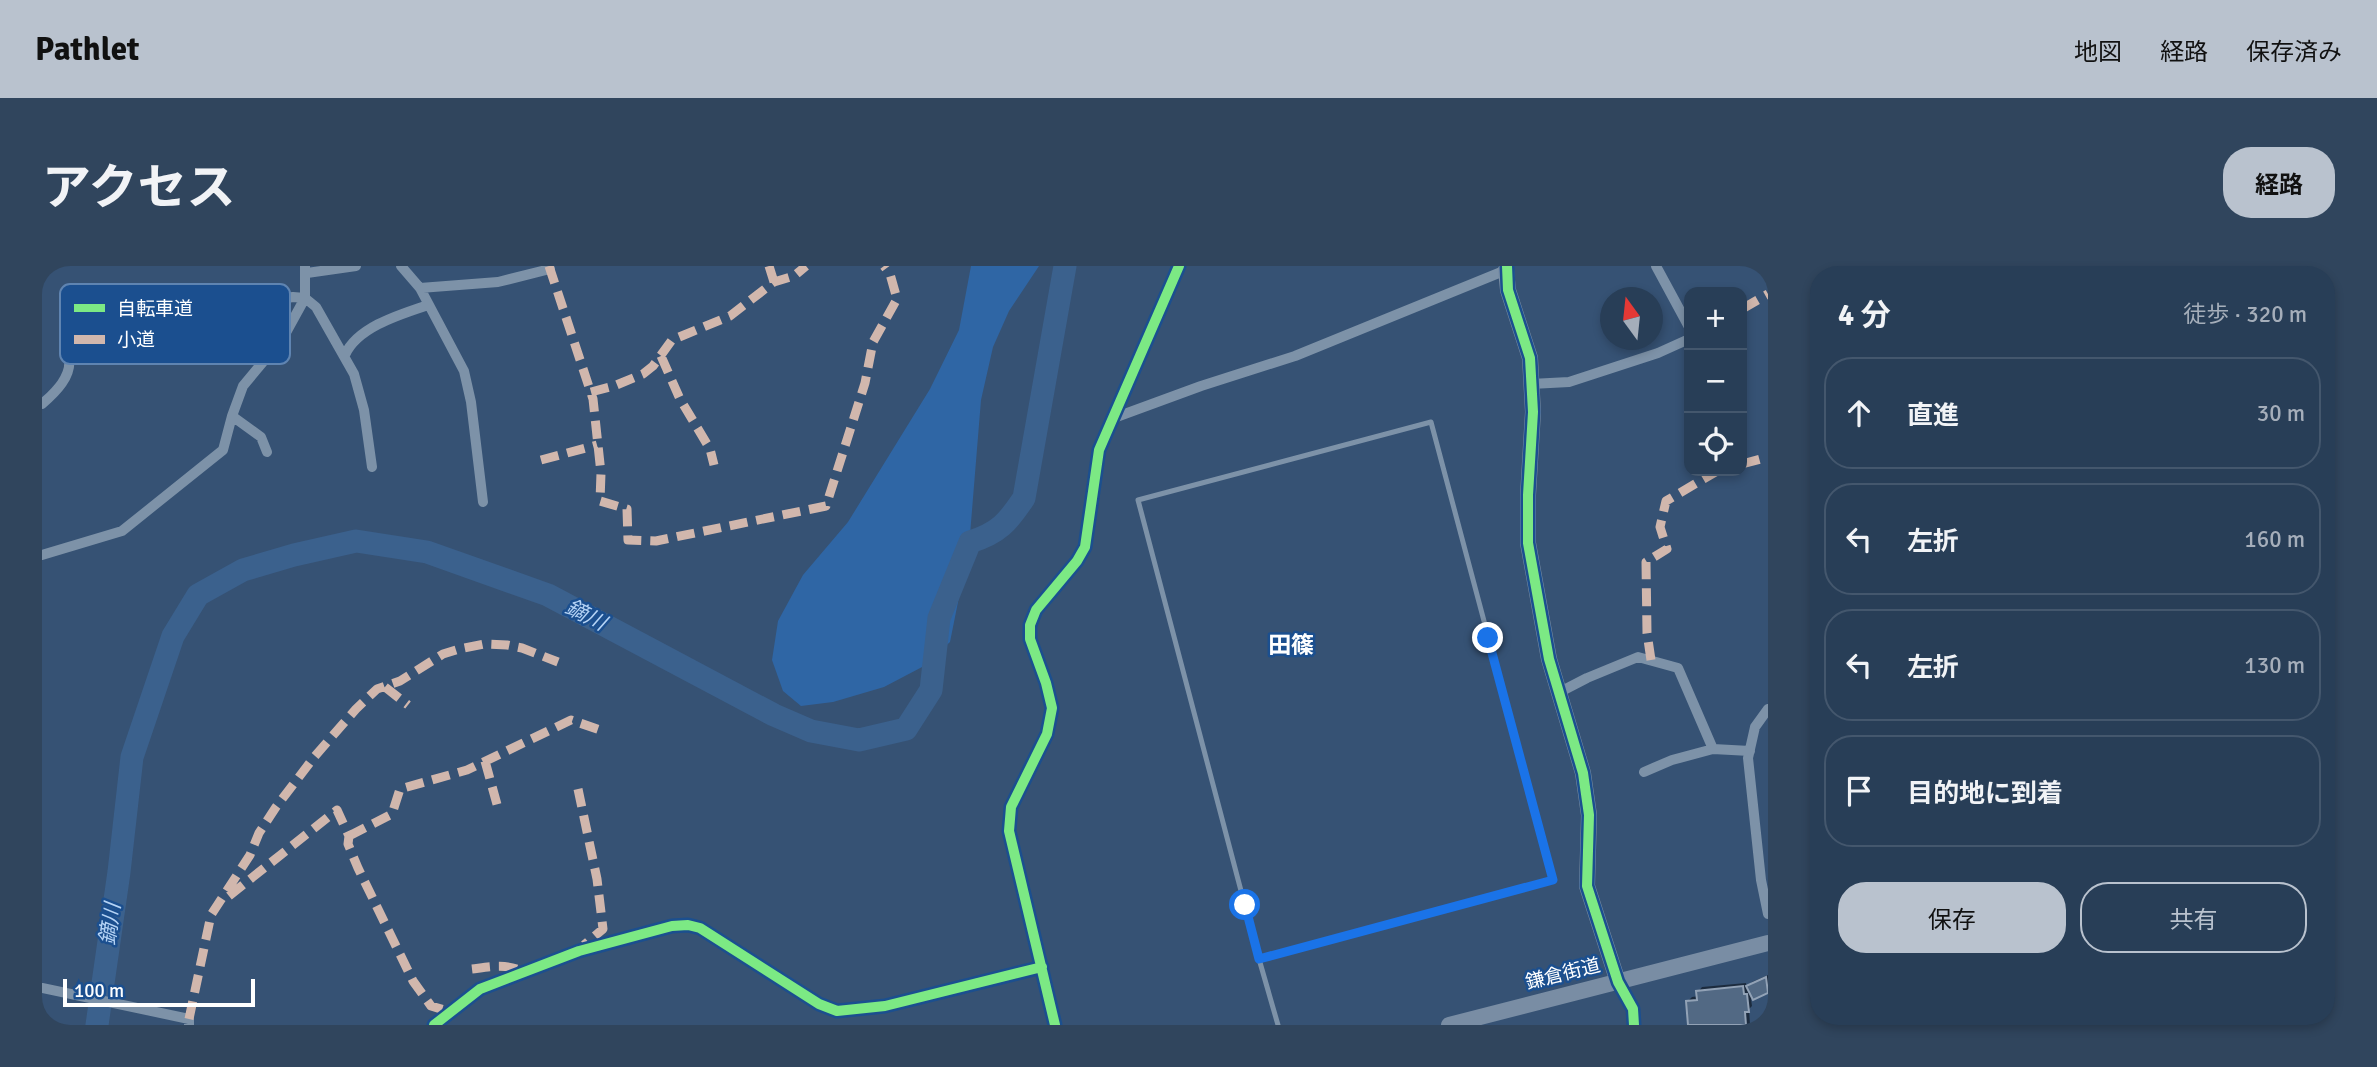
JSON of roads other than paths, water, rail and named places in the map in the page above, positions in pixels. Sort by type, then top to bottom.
[{"type":"street","points":[[290,327],[305,298],[306,269],[356,266]]},
{"type":"street","points":[[401,266],[419,288],[464,371],[471,401],[484,502]]},
{"type":"street","points":[[1055,1025],[1009,831],[1011,807],[1047,734],[1052,708],[1046,682],[1030,639],[1030,625],[1035,610],[1077,561],[1085,547],[1099,450],[1178,266]]},
{"type":"street","points":[[1656,266],[1684,318]]},
{"type":"street","points":[[1111,419],[1200,386],[1295,356],[1506,268],[1508,290],[1530,358],[1533,412],[1528,543],[1549,659],[1583,773],[1589,815],[1587,886],[1618,982],[1633,1009],[1634,1025]]},
{"type":"street","points":[[419,288],[498,282],[550,269]]},
{"type":"street","points":[[290,297],[305,298],[316,307],[345,355],[354,374],[364,410],[372,467]]},
{"type":"street","points":[[345,355],[361,336],[385,321],[428,305]]},
{"type":"street","points":[[1531,384],[1569,382],[1658,353],[1684,341]]},
{"type":"street","points":[[42,404],[67,377],[70,364]]},
{"type":"street","points":[[42,555],[122,531],[223,450],[243,386],[262,364]]},
{"type":"street","points":[[232,416],[261,437],[267,452]]},
{"type":"street","points":[[1558,693],[1638,657],[1678,668],[1713,749]]},
{"type":"street","points":[[1768,709],[1755,727],[1748,758],[1761,880],[1768,914]]},
{"type":"street","points":[[1644,772],[1672,760],[1713,749],[1750,751]]},
{"type":"street","points":[[434,1025],[480,989],[579,951],[672,926],[688,925],[700,928],[820,1004],[836,1010],[885,1006],[1042,967]]},
{"type":"street","name":"鎌倉街道","points":[[1449,1025],[1768,943]]},
{"type":"street","points":[[42,988],[187,1021]]},
{"type":"lane","points":[[1259,959],[1553,880],[1431,422],[1138,500],[1259,959],[1278,1025]]},
{"type":"waterway","name":"鏑川","points":[[97,1025],[132,757],[173,636],[198,595],[243,570],[356,541],[427,552],[548,595],[774,715],[811,731],[859,740],[906,729],[931,690],[939,618],[970,542],[1002,526],[1024,498],[1065,266]]},
{"type":"district","name":"田篠","points":[[1291,645]]}]
